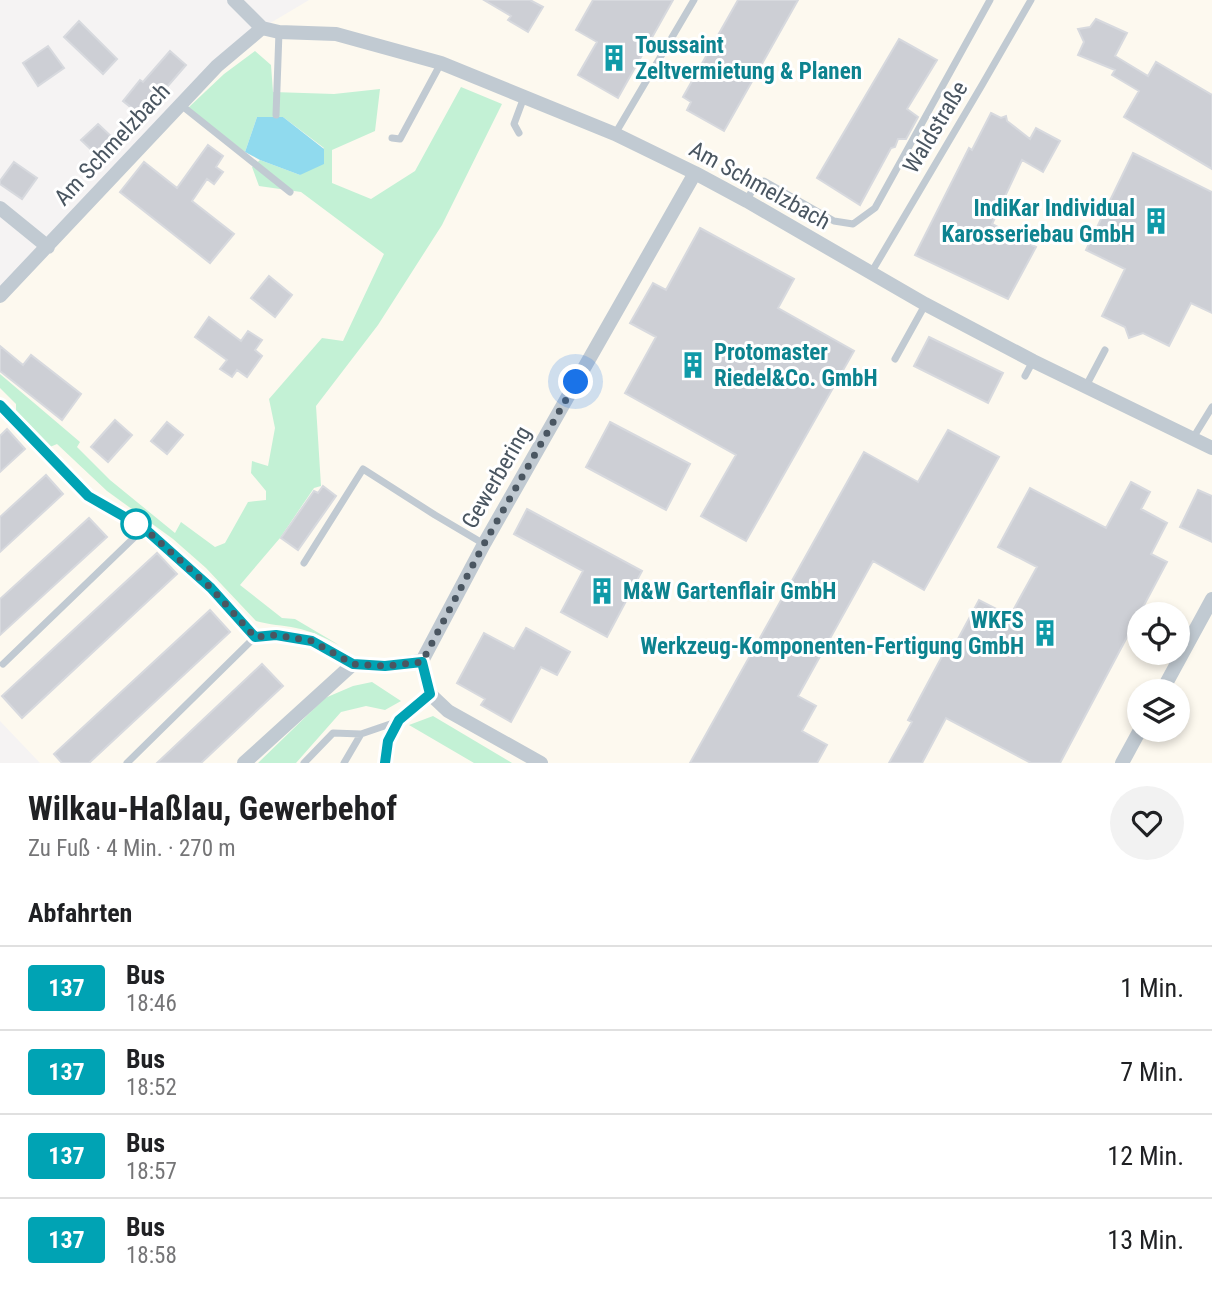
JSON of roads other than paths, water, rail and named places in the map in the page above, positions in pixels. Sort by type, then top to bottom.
[{"type":"street","points":[[234,0],[262,28]]},
{"type":"street","name":"Am Schmelzbach","points":[[0,296],[217,66],[262,28],[279,32],[336,34],[441,63],[614,134],[747,201],[925,304],[1033,361],[1212,448]]},
{"type":"street","name":"Gewerbering","points":[[422,662],[484,544],[695,173]]},
{"type":"street","points":[[0,208],[48,247]]},
{"type":"street","points":[[0,406],[88,496],[144,528],[211,588],[255,637],[276,635],[312,641],[353,664],[385,666],[422,662],[430,694],[448,710],[541,763]]},
{"type":"street","points":[[1169,679],[1212,599]]},
{"type":"street","points":[[244,763],[353,664]]},
{"type":"street","points":[[1122,763],[1133,742]]},
{"type":"lane","points":[[614,134],[694,0]]},
{"type":"lane","points":[[747,201],[755,185],[764,181],[834,221],[853,224],[875,208],[990,0]]},
{"type":"lane","name":"Waldstraße","points":[[870,273],[1031,0]]},
{"type":"lane","points":[[276,115],[279,32]]},
{"type":"lane","points":[[392,138],[400,139],[441,63]]},
{"type":"lane","points":[[519,133],[514,124],[524,97]]},
{"type":"lane","points":[[180,104],[290,192]]},
{"type":"lane","points":[[895,359],[925,304]]},
{"type":"lane","points":[[1086,387],[1105,350]]},
{"type":"lane","points":[[1025,376],[1033,361]]},
{"type":"lane","points":[[1193,439],[1212,407]]},
{"type":"lane","points":[[304,563],[363,469],[484,544]]},
{"type":"lane","points":[[4,664],[144,528]]},
{"type":"lane","points":[[127,763],[255,637]]},
{"type":"lane","points":[[304,763],[333,733],[361,734],[399,720],[430,694]]},
{"type":"lane","points":[[385,763],[388,741],[399,720]]},
{"type":"lane","points":[[344,763],[361,734]]},
{"type":"water","points":[[257,117],[283,117],[324,149],[324,164],[300,175],[245,152]]},
{"type":"place","name":"Toussaint Zeltvermietung & Planen","points":[[614,58]]},
{"type":"place","name":"IndiKar Individual Karosseriebau GmbH","points":[[1156,221]]},
{"type":"place","name":"Protomaster Riedel&Co. GmbH","points":[[693,365]]},
{"type":"place","name":"M&W Gartenflair GmbH","points":[[602,591]]},
{"type":"place","name":"WKFS Werkzeug-Komponenten-Fertigung GmbH","points":[[1045,633]]}]
